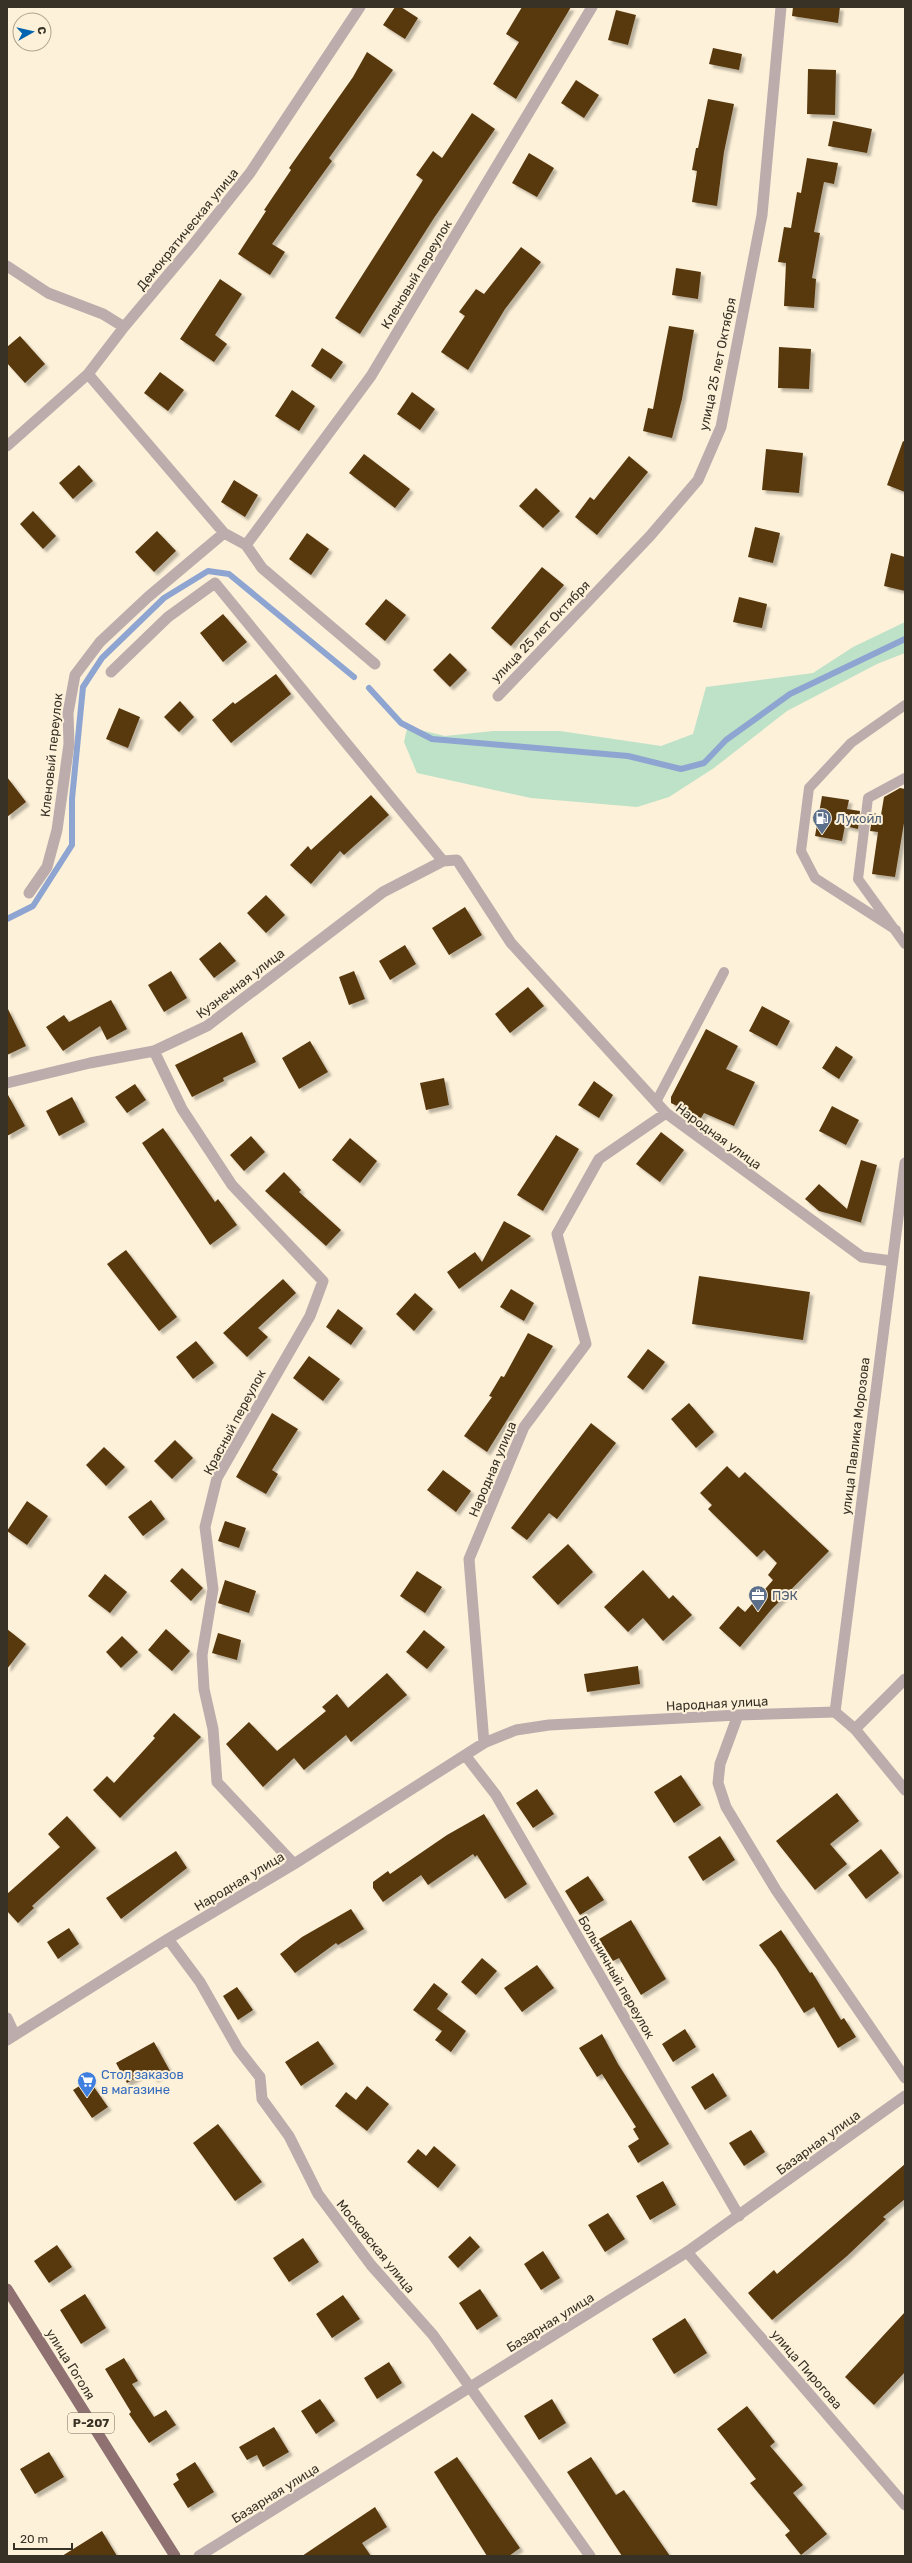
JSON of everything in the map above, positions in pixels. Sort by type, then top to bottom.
[{"type":"main road","name":"улица Гоголя","points":[[7,2289],[175,2556]]},
{"type":"street","name":"Демократическая улица","points":[[7,446],[88,374],[124,327],[250,173],[360,7]]},
{"type":"street","name":"Кленовый переулок","points":[[246,545],[371,376],[592,7]]},
{"type":"street","name":"улица 25 лет Октября","points":[[498,696],[650,536],[698,480],[721,427],[762,215],[781,7]]},
{"type":"street","points":[[7,266],[48,293],[103,314],[124,327]]},
{"type":"street","points":[[88,374],[224,533],[246,545],[262,568],[375,664]]},
{"type":"street","name":"Кленовый переулок","points":[[29,893],[47,866],[57,830],[69,744],[68,713],[75,675],[100,642],[142,602],[224,533]]},
{"type":"street","points":[[111,672],[168,617],[215,582],[443,861],[457,860],[511,943],[666,1113]]},
{"type":"street","name":"Кузнечная улица","points":[[7,1083],[90,1063],[154,1051],[207,1026],[383,892],[443,861]]},
{"type":"street","name":"Красный переулок","points":[[154,1051],[182,1109],[232,1185],[322,1282],[310,1316],[217,1478],[205,1527],[213,1589],[202,1655],[204,1689],[213,1729],[217,1782],[294,1864]]},
{"type":"street","name":"Народная улица","points":[[484,1743],[468,1559],[524,1427],[586,1344],[557,1234],[599,1159],[666,1113],[862,1257],[892,1261]]},
{"type":"street","name":"улица Павлика Морозова","points":[[835,1712],[905,1163]]},
{"type":"street","points":[[855,1729],[905,1679]]},
{"type":"street","points":[[835,1712],[855,1729],[905,1790]]},
{"type":"street","name":"Народная улица","points":[[11,2037],[168,1939],[294,1864],[484,1743],[516,1730],[549,1726],[738,1715],[835,1712]]},
{"type":"street","points":[[738,1715],[720,1764],[718,1783],[726,1807],[776,1890],[905,2078]]},
{"type":"street","name":"Больничный переулок","points":[[465,1755],[496,1795],[739,2216]]},
{"type":"street","name":"Московская улица","points":[[168,1939],[200,1982],[238,2049],[260,2077],[262,2099],[289,2136],[318,2194],[371,2265],[433,2335],[590,2556]]},
{"type":"street","points":[[7,2018],[11,2037]]},
{"type":"street","name":"Базарная улица","points":[[199,2556],[687,2252],[905,2096]]},
{"type":"street","name":"улица Пирогова","points":[[687,2252],[905,2505]]},
{"type":"lane","points":[[896,930],[815,878],[801,851],[809,788],[851,743],[905,705]]},
{"type":"lane","points":[[905,778],[868,798],[858,879],[905,944]]},
{"type":"lane","points":[[656,1102],[724,972]]},
{"type":"green space","points":[[905,622],[905,653],[877,664],[787,711],[714,768],[669,797],[637,807],[531,798],[417,773],[404,742],[408,724],[420,730],[445,736],[493,731],[560,731],[661,746],[693,734],[706,687],[813,673],[853,647]]},
{"type":"building","points":[[395,7],[401,7],[418,18],[405,39],[383,25]]},
{"type":"building","points":[[522,7],[571,7],[516,99],[493,84],[519,42],[506,34]]},
{"type":"building","points":[[793,7],[840,7],[838,23],[792,16]]},
{"type":"building","points":[[616,10],[636,15],[628,45],[608,40]]},
{"type":"building","points":[[713,48],[742,54],[739,70],[709,64]]},
{"type":"building","points":[[367,52],[393,70],[329,158],[332,161],[272,244],[285,252],[270,275],[238,254],[266,211],[264,210],[291,170],[289,168],[353,77]]},
{"type":"building","points":[[808,69],[836,70],[835,115],[807,114]]},
{"type":"building","points":[[576,80],[599,95],[584,118],[561,103]]},
{"type":"building","points":[[708,99],[734,104],[724,152],[717,206],[692,202],[697,171],[692,170]]},
{"type":"building","points":[[472,113],[495,129],[434,218],[360,334],[335,318],[423,180],[416,175],[433,151],[442,158]]},
{"type":"building","points":[[833,121],[872,129],[867,153],[828,146]]},
{"type":"building","points":[[529,153],[554,168],[537,197],[512,183]]},
{"type":"building","points":[[807,158],[838,163],[834,184],[824,182],[814,232],[820,233],[812,278],[816,279],[814,308],[784,306],[786,263],[778,262],[784,227],[791,228],[797,192],[801,193]]},
{"type":"building","points":[[521,247],[541,262],[505,309],[468,370],[441,352],[465,316],[459,312],[476,289],[484,294]]},
{"type":"building","points":[[676,268],[701,272],[698,299],[672,295]]},
{"type":"building","points":[[220,279],[242,294],[215,335],[227,344],[214,362],[180,339]]},
{"type":"building","points":[[669,326],[694,330],[682,399],[672,438],[643,431],[648,408],[653,409]]},
{"type":"building","points":[[20,336],[45,364],[25,383],[7,363],[7,347]]},
{"type":"building","points":[[779,347],[811,349],[809,389],[778,388]]},
{"type":"building","points":[[322,348],[343,362],[331,379],[311,366]]},
{"type":"building","points":[[160,372],[184,390],[168,411],[144,393]]},
{"type":"building","points":[[292,390],[315,406],[299,431],[275,416]]},
{"type":"building","points":[[412,392],[435,409],[420,430],[397,414]]},
{"type":"building","points":[[903,441],[905,442],[905,492],[887,485]]},
{"type":"building","points":[[766,449],[803,453],[799,493],[762,490]]},
{"type":"building","points":[[364,454],[410,489],[395,508],[349,473]]},
{"type":"building","points":[[629,456],[648,472],[597,535],[575,517],[590,497],[594,500]]},
{"type":"building","points":[[79,465],[93,481],[73,499],[59,483]]},
{"type":"building","points":[[234,480],[258,495],[245,517],[221,502]]},
{"type":"building","points":[[536,488],[560,511],[543,528],[519,506]]},
{"type":"building","points":[[33,511],[56,536],[43,549],[20,524]]},
{"type":"building","points":[[755,527],[780,533],[773,563],[748,557]]},
{"type":"building","points":[[157,531],[176,551],[154,572],[135,552]]},
{"type":"building","points":[[307,533],[329,549],[311,575],[289,559]]},
{"type":"building","points":[[891,553],[905,557],[905,591],[884,586]]},
{"type":"building","points":[[542,567],[564,585],[511,646],[491,628]]},
{"type":"building","points":[[739,597],[767,604],[762,628],[733,622]]},
{"type":"building","points":[[386,599],[406,615],[385,641],[365,624]]},
{"type":"building","points":[[223,614],[247,642],[223,662],[200,633]]},
{"type":"building","points":[[450,653],[467,670],[450,687],[433,670]]},
{"type":"building","points":[[276,674],[291,694],[231,743],[212,720],[233,702],[235,704]]},
{"type":"building","points":[[180,701],[194,717],[179,732],[164,717]]},
{"type":"building","points":[[119,708],[140,717],[128,748],[106,739]]},
{"type":"building","points":[[7,777],[26,802],[7,817]]},
{"type":"building","points":[[900,788],[905,789],[905,817],[895,877],[872,874],[878,832],[870,831],[873,813],[881,815],[884,797]]},
{"type":"building","points":[[371,795],[389,815],[344,855],[340,851],[311,884],[290,865],[308,846],[311,850]]},
{"type":"building","points":[[822,796],[849,800],[847,809],[860,811],[858,829],[845,826],[842,841],[815,836]]},
{"type":"building","points":[[266,895],[285,915],[266,933],[247,913]]},
{"type":"building","points":[[465,907],[482,935],[449,955],[432,928]]},
{"type":"building","points":[[220,942],[236,961],[214,978],[199,959]]},
{"type":"building","points":[[405,945],[416,964],[390,980],[379,961]]},
{"type":"building","points":[[171,971],[187,998],[164,1012],[148,985]]},
{"type":"building","points":[[354,971],[365,999],[349,1005],[339,977]]},
{"type":"building","points":[[528,987],[544,1006],[510,1033],[495,1014]]},
{"type":"building","points":[[111,1000],[127,1029],[107,1040],[100,1026],[63,1051],[46,1027],[64,1015],[69,1022]]},
{"type":"building","points":[[762,1006],[790,1021],[777,1046],[749,1031]]},
{"type":"building","points":[[7,1007],[26,1046],[7,1055]]},
{"type":"building","points":[[706,1029],[738,1046],[726,1069],[755,1082],[734,1126],[704,1113],[701,1118],[671,1103],[671,1097]]},
{"type":"building","points":[[242,1032],[256,1062],[223,1078],[224,1081],[192,1097],[175,1065]]},
{"type":"building","points":[[310,1041],[328,1072],[299,1089],[282,1058]]},
{"type":"building","points":[[836,1046],[853,1057],[839,1079],[822,1068]]},
{"type":"building","points":[[444,1078],[449,1105],[426,1110],[420,1083]]},
{"type":"building","points":[[594,1081],[613,1095],[599,1118],[578,1105]]},
{"type":"building","points":[[135,1084],[146,1100],[127,1113],[115,1097]]},
{"type":"building","points":[[7,1093],[25,1126],[7,1136]]},
{"type":"building","points":[[72,1097],[85,1122],[59,1136],[46,1111]]},
{"type":"building","points":[[832,1106],[859,1120],[846,1145],[819,1131]]},
{"type":"building","points":[[163,1128],[215,1202],[218,1199],[237,1225],[210,1245],[142,1143]]},
{"type":"building","points":[[661,1132],[684,1150],[660,1182],[636,1164]]},
{"type":"building","points":[[556,1135],[579,1149],[543,1211],[517,1195]]},
{"type":"building","points":[[251,1136],[265,1152],[244,1171],[230,1155]]},
{"type":"building","points":[[350,1138],[377,1161],[360,1183],[332,1160]]},
{"type":"building","points":[[861,1160],[877,1165],[861,1222],[863,1223],[819,1211],[805,1199],[819,1184],[847,1209]]},
{"type":"building","points":[[284,1172],[301,1190],[299,1192],[341,1230],[326,1246],[265,1191]]},
{"type":"building","points":[[504,1221],[531,1236],[459,1289],[447,1272],[475,1252],[482,1262]]},
{"type":"building","points":[[126,1250],[177,1317],[159,1331],[107,1264]]},
{"type":"building","points":[[699,1276],[810,1292],[803,1340],[692,1324]]},
{"type":"building","points":[[283,1279],[296,1293],[258,1328],[268,1337],[247,1357],[223,1333]]},
{"type":"building","points":[[511,1289],[534,1303],[524,1321],[500,1307]]},
{"type":"building","points":[[415,1293],[433,1309],[414,1331],[396,1314]]},
{"type":"building","points":[[338,1309],[363,1328],[351,1345],[326,1327]]},
{"type":"building","points":[[528,1333],[553,1346],[487,1452],[464,1436],[492,1397],[489,1396],[501,1376],[504,1377]]},
{"type":"building","points":[[196,1341],[214,1363],[193,1379],[176,1357]]},
{"type":"building","points":[[648,1349],[665,1362],[643,1390],[627,1377]]},
{"type":"building","points":[[309,1356],[340,1379],[323,1401],[293,1378]]},
{"type":"building","points":[[689,1403],[714,1432],[696,1448],[671,1419]]},
{"type":"building","points":[[272,1413],[298,1429],[272,1470],[278,1474],[266,1494],[236,1477]]},
{"type":"building","points":[[591,1423],[616,1443],[557,1519],[549,1513],[527,1540],[511,1528]]},
{"type":"building","points":[[175,1440],[193,1458],[172,1479],[154,1461]]},
{"type":"building","points":[[104,1447],[125,1467],[106,1486],[86,1465]]},
{"type":"building","points":[[727,1466],[739,1478],[745,1472],[829,1551],[771,1610],[740,1647],[719,1628],[738,1606],[745,1612],[773,1580],[768,1575],[777,1563],[764,1550],[757,1557],[708,1509],[712,1505],[700,1493]]},
{"type":"building","points":[[443,1470],[471,1491],[456,1512],[427,1490]]},
{"type":"building","points":[[151,1500],[165,1519],[143,1536],[128,1517]]},
{"type":"building","points":[[27,1501],[48,1516],[27,1545],[7,1531]]},
{"type":"building","points":[[225,1521],[246,1528],[239,1548],[218,1541]]},
{"type":"building","points":[[568,1544],[593,1572],[558,1605],[532,1577]]},
{"type":"building","points":[[182,1568],[203,1588],[191,1601],[170,1581]]},
{"type":"building","points":[[643,1570],[669,1599],[673,1595],[692,1615],[663,1641],[643,1618],[628,1632],[604,1607]]},
{"type":"building","points":[[417,1571],[442,1587],[425,1613],[400,1596]]},
{"type":"building","points":[[105,1574],[127,1592],[110,1613],[88,1596]]},
{"type":"building","points":[[225,1580],[256,1591],[249,1613],[218,1603]]},
{"type":"building","points":[[7,1629],[26,1644],[7,1669]]},
{"type":"building","points":[[166,1629],[190,1651],[172,1671],[148,1650]]},
{"type":"building","points":[[424,1630],[445,1647],[427,1669],[406,1652]]},
{"type":"building","points":[[218,1633],[241,1640],[237,1660],[212,1653]]},
{"type":"building","points":[[122,1636],[138,1652],[121,1668],[106,1652]]},
{"type":"building","points":[[638,1666],[640,1684],[587,1692],[584,1674]]},
{"type":"building","points":[[387,1673],[407,1695],[351,1742],[346,1735],[304,1770],[294,1758],[263,1787],[226,1744],[249,1722],[277,1751],[326,1711],[322,1707],[337,1694],[348,1708]]},
{"type":"building","points":[[174,1713],[201,1737],[120,1818],[93,1790],[107,1776],[114,1783],[155,1738],[153,1736]]},
{"type":"building","points":[[681,1775],[701,1805],[674,1823],[654,1792]]},
{"type":"building","points":[[537,1789],[554,1814],[533,1828],[516,1803]]},
{"type":"building","points":[[837,1793],[859,1821],[830,1844],[847,1864],[815,1890],[776,1841]]},
{"type":"building","points":[[484,1814],[527,1884],[505,1899],[477,1855],[475,1857],[473,1854],[428,1885],[421,1875],[383,1902],[373,1888],[373,1882],[388,1871],[390,1874],[447,1835]]},
{"type":"building","points":[[67,1816],[96,1848],[32,1906],[34,1908],[18,1923],[7,1911],[7,1894],[60,1847],[48,1834]]},
{"type":"building","points":[[720,1836],[735,1860],[703,1881],[688,1857]]},
{"type":"building","points":[[881,1849],[899,1873],[866,1899],[848,1875]]},
{"type":"building","points":[[176,1851],[187,1868],[121,1919],[106,1898]]},
{"type":"building","points":[[588,1876],[604,1900],[580,1915],[565,1891]]},
{"type":"building","points":[[351,1909],[364,1929],[338,1945],[336,1943],[295,1973],[280,1954],[302,1937]]},
{"type":"building","points":[[631,1920],[666,1979],[641,1995],[619,1958],[613,1961],[599,1939]]},
{"type":"building","points":[[69,1928],[79,1944],[58,1959],[47,1942]]},
{"type":"building","points":[[781,1930],[810,1973],[812,1972],[841,2020],[844,2018],[856,2037],[838,2048],[814,2007],[804,2013],[776,1968],[759,1945]]},
{"type":"building","points":[[482,1958],[497,1971],[476,1995],[461,1982]]},
{"type":"building","points":[[537,1965],[554,1988],[522,2012],[504,1988]]},
{"type":"building","points":[[434,1983],[448,1994],[437,2009],[466,2031],[451,2052],[435,2040],[442,2031],[413,2010]]},
{"type":"building","points":[[237,1987],[253,2010],[238,2020],[223,1996]]},
{"type":"building","points":[[685,2029],[696,2047],[673,2062],[662,2044]]},
{"type":"building","points":[[602,2034],[618,2064],[669,2144],[638,2163],[628,2146],[639,2139],[633,2129],[636,2127],[602,2074],[597,2077],[579,2048]]},
{"type":"building","points":[[318,2041],[334,2064],[301,2086],[285,2062]]},
{"type":"building","points":[[154,2042],[170,2071],[154,2079],[150,2070],[127,2083],[116,2063]]},
{"type":"building","points":[[713,2073],[727,2096],[705,2110],[691,2087]]},
{"type":"building","points":[[89,2080],[108,2107],[92,2118],[73,2090]]},
{"type":"building","points":[[367,2086],[389,2104],[367,2131],[335,2106],[346,2092],[356,2100]]},
{"type":"building","points":[[218,2124],[262,2182],[235,2201],[193,2143]]},
{"type":"building","points":[[751,2130],[765,2152],[744,2166],[729,2143]]},
{"type":"building","points":[[434,2146],[456,2165],[438,2188],[407,2162],[418,2149],[426,2156]]},
{"type":"building","points":[[905,2164],[905,2199],[883,2217],[886,2219],[847,2256],[772,2320],[748,2293],[774,2270],[777,2274]]},
{"type":"building","points":[[663,2181],[676,2205],[650,2220],[636,2196]]},
{"type":"building","points":[[608,2213],[625,2239],[605,2252],[588,2225]]},
{"type":"building","points":[[470,2236],[480,2247],[458,2268],[448,2257]]},
{"type":"building","points":[[303,2238],[319,2262],[289,2282],[273,2258]]},
{"type":"building","points":[[57,2245],[72,2267],[49,2283],[34,2261]]},
{"type":"building","points":[[543,2251],[560,2278],[541,2290],[524,2264]]},
{"type":"building","points":[[480,2289],[498,2316],[477,2330],[459,2303]]},
{"type":"building","points":[[85,2294],[106,2328],[81,2344],[60,2310]]},
{"type":"building","points":[[343,2295],[360,2319],[332,2338],[316,2314]]},
{"type":"building","points":[[905,2312],[905,2372],[874,2405],[845,2377]]},
{"type":"building","points":[[685,2318],[707,2353],[674,2374],[652,2339]]},
{"type":"building","points":[[124,2358],[138,2381],[132,2384],[154,2417],[166,2410],[176,2425],[149,2443],[129,2414],[131,2412],[105,2369]]},
{"type":"building","points":[[389,2362],[402,2383],[377,2399],[364,2378]]},
{"type":"building","points":[[320,2399],[335,2421],[316,2434],[301,2411]]},
{"type":"building","points":[[552,2399],[566,2423],[539,2440],[524,2416]]},
{"type":"building","points":[[747,2406],[775,2442],[770,2446],[803,2485],[793,2493],[827,2534],[801,2555],[785,2535],[790,2531],[750,2483],[756,2479],[717,2429]]},
{"type":"building","points":[[274,2427],[289,2452],[263,2467],[257,2455],[247,2460],[239,2447]]},
{"type":"building","points":[[49,2452],[64,2477],[35,2494],[20,2469]]},
{"type":"building","points":[[457,2457],[520,2548],[509,2556],[487,2556],[434,2472]]},
{"type":"building","points":[[591,2457],[616,2495],[624,2490],[670,2556],[622,2556],[567,2472]]},
{"type":"building","points":[[195,2462],[214,2492],[188,2508],[173,2484],[179,2480],[176,2474]]},
{"type":"building","points":[[375,2507],[387,2527],[362,2543],[371,2556],[302,2556]]},
{"type":"building","points":[[102,2531],[117,2556],[62,2556]]},
{"type":"waterway","points":[[7,919],[33,906],[72,845],[72,799],[83,687],[102,658],[164,598],[208,571],[229,574],[354,677]]},
{"type":"waterway","points":[[369,688],[401,723],[432,739],[628,756],[681,769],[704,763],[726,740],[790,694],[905,639]]},
{"type":"place","name":"Лукойл","points":[[822,835]]},
{"type":"place","name":"ПЭК","points":[[758,1612]]},
{"type":"place","name":"Стол заказов в магазине","points":[[87,2098]]}]
